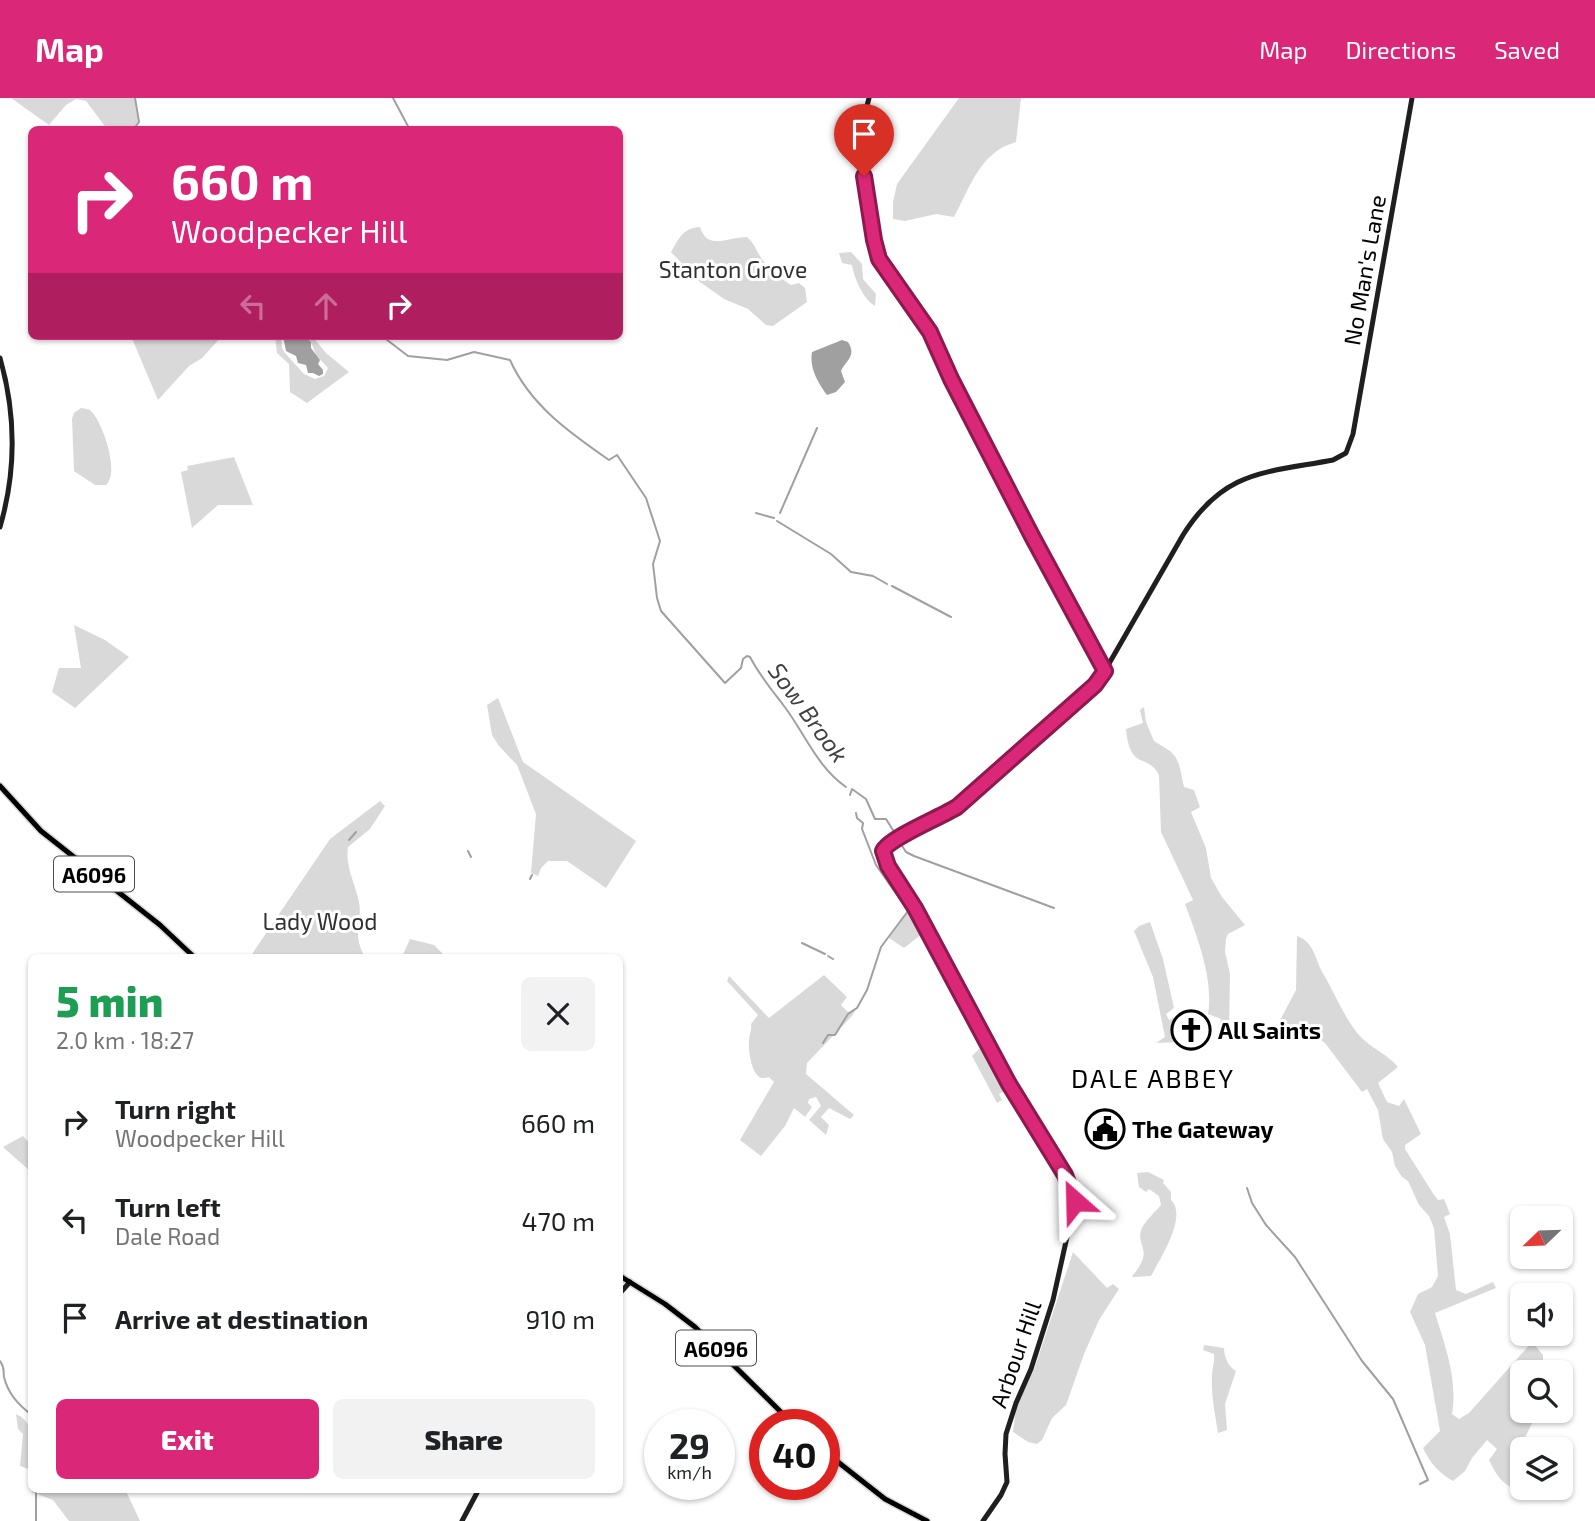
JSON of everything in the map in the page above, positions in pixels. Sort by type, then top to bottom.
[{"type":"main road","name":"A6096","points":[[0,786],[27,819],[160,925],[191,954]]},
{"type":"main road","name":"A6096","points":[[623,1278],[695,1327],[778,1409]]},
{"type":"main road","points":[[840,1464],[885,1499],[927,1521]]},
{"type":"street","points":[[869,98],[864,117],[862,147],[869,212],[877,253],[884,268],[930,332],[951,379],[1033,538],[1105,671]]},
{"type":"street","name":"No Man's Lane","points":[[1105,671],[1183,535],[1204,505],[1242,479],[1336,459],[1350,447],[1412,98]]},
{"type":"street","points":[[0,358],[11,408],[12,457],[8,498],[0,527]]},
{"type":"street","name":"Arbour Hill","points":[[983,1521],[1007,1482],[1004,1454],[1006,1434],[1053,1300],[1075,1209],[1073,1193],[1009,1084],[915,908],[888,866],[883,851],[888,843],[957,807],[1095,685],[1105,671]]},
{"type":"street","points":[[623,1290],[630,1282]]},
{"type":"street","points":[[462,1521],[477,1493]]},
{"type":"green space","points":[[11,98],[134,98],[138,122],[135,126],[105,126],[86,101],[76,99],[66,105],[49,125]]},
{"type":"green space","points":[[959,98],[1021,98],[1016,142],[993,154],[985,162],[954,217],[936,214],[905,221],[893,219],[897,184]]},
{"type":"green space","name":"Stanton Grove","points":[[700,227],[703,234],[713,241],[747,237],[774,272],[791,285],[799,283],[805,288],[807,302],[773,326],[766,325],[748,309],[724,299],[700,282],[671,252],[685,232]]},
{"type":"green space","points":[[851,252],[862,264],[863,279],[876,294],[875,306],[860,288],[852,265],[842,263],[839,253]]},
{"type":"green space","points":[[133,340],[218,340],[202,358],[189,366],[158,400]]},
{"type":"green space","points":[[275,340],[281,340],[285,353],[304,374],[315,379],[324,376],[328,368],[316,355],[309,340],[315,340],[349,372],[307,403],[290,392],[289,364],[277,353]]},
{"type":"green space","points":[[81,408],[92,412],[105,437],[111,460],[110,479],[106,485],[95,485],[74,471],[72,419],[74,413]]},
{"type":"green space","points":[[234,457],[253,505],[218,505],[192,528],[181,472],[188,470],[187,466]]},
{"type":"green space","points":[[74,625],[105,640],[129,657],[75,708],[52,692],[59,668],[81,668]]},
{"type":"green space","points":[[498,698],[523,762],[636,841],[606,888],[567,861],[548,861],[538,876],[531,873],[536,814],[517,765],[492,735],[487,705]]},
{"type":"green space","points":[[1144,707],[1146,722],[1154,741],[1175,756],[1184,787],[1194,790],[1200,807],[1191,812],[1206,848],[1211,878],[1222,897],[1245,925],[1228,934],[1226,939],[1225,952],[1230,974],[1229,1030],[1218,1027],[1221,1019],[1208,1014],[1207,973],[1185,904],[1193,900],[1161,832],[1159,775],[1149,764],[1135,756],[1128,742],[1126,729],[1143,723],[1140,710]]},
{"type":"green space","name":"Lady Wood","points":[[380,801],[385,806],[370,829],[348,847],[349,868],[359,902],[358,934],[364,954],[252,954],[330,839]]},
{"type":"green space","points":[[910,909],[923,933],[904,948],[889,938]]},
{"type":"green space","points":[[1150,922],[1163,959],[1174,1008],[1166,1014],[1169,1020],[1185,1012],[1196,1030],[1191,1034],[1193,1037],[1179,1042],[1156,1043],[1165,1037],[1153,977],[1134,931]]},
{"type":"green space","points":[[1297,936],[1311,947],[1342,1009],[1358,1034],[1398,1067],[1378,1083],[1387,1102],[1399,1106],[1404,1099],[1421,1134],[1405,1145],[1405,1149],[1434,1195],[1438,1200],[1444,1199],[1450,1214],[1444,1217],[1450,1234],[1456,1290],[1466,1294],[1493,1282],[1496,1288],[1435,1313],[1452,1375],[1452,1414],[1459,1419],[1469,1413],[1510,1367],[1510,1423],[1532,1423],[1525,1437],[1510,1437],[1510,1487],[1499,1478],[1489,1460],[1497,1449],[1487,1440],[1465,1471],[1453,1481],[1435,1467],[1423,1448],[1440,1431],[1425,1345],[1410,1312],[1418,1294],[1432,1287],[1438,1276],[1434,1228],[1408,1181],[1395,1166],[1392,1152],[1383,1139],[1378,1110],[1367,1089],[1362,1092],[1325,1043],[1314,1035],[1278,1024],[1296,990]]},
{"type":"green space","name":"Lady Wood","points":[[410,939],[434,945],[443,954],[403,954]]},
{"type":"green space","points":[[824,975],[847,997],[841,1005],[848,1012],[857,1007],[852,1016],[807,1063],[806,1074],[854,1115],[850,1119],[829,1108],[821,1117],[829,1125],[826,1135],[809,1120],[821,1106],[816,1097],[809,1099],[808,1103],[812,1107],[805,1117],[794,1108],[785,1126],[761,1156],[740,1140],[774,1082],[769,1077],[758,1076],[750,1059],[751,1024],[758,1015],[727,981],[729,976],[769,1018]]},
{"type":"green space","points":[[984,1044],[1009,1089],[999,1094],[1002,1100],[997,1103],[972,1056]]},
{"type":"green space","points":[[23,1136],[28,1142],[28,1169],[3,1147]]},
{"type":"green space","points":[[1148,1172],[1164,1180],[1163,1183],[1171,1192],[1175,1207],[1175,1227],[1151,1276],[1133,1277],[1143,1260],[1140,1239],[1142,1228],[1161,1205],[1159,1196],[1149,1189],[1146,1192],[1139,1187],[1137,1173]]},
{"type":"green space","points":[[1073,1252],[1107,1288],[1113,1284],[1119,1289],[1099,1320],[1066,1405],[1052,1418],[1042,1440],[1037,1444],[1028,1442],[1013,1432],[1016,1408],[1035,1367]]},
{"type":"green space","points":[[1204,1345],[1224,1348],[1227,1361],[1236,1371],[1225,1404],[1227,1430],[1218,1433],[1212,1390],[1214,1354],[1203,1350]]},
{"type":"green space","points":[[1528,1346],[1535,1346],[1543,1355],[1543,1360],[1516,1360]]},
{"type":"green space","points":[[16,1414],[28,1424],[28,1469],[20,1466],[23,1434],[18,1429]]},
{"type":"green space","points":[[35,1493],[127,1493],[140,1521],[69,1521],[53,1500]]},
{"type":"shaded area","points":[[284,340],[309,340],[320,360],[318,364],[323,374],[319,376],[308,373],[306,365],[298,363],[296,356],[286,351]]},
{"type":"shaded area","points":[[842,340],[848,342],[851,351],[850,358],[841,371],[845,382],[836,392],[827,395],[813,369],[812,352]]},
{"type":"waterway","name":"Sow Brook","points":[[135,98],[139,122],[136,126]]},
{"type":"waterway","points":[[393,98],[408,126]]},
{"type":"waterway","name":"Sow Brook","points":[[387,340],[408,356],[447,360],[474,352],[510,360],[528,391],[552,417],[609,460],[617,455],[646,498],[660,541],[653,564],[661,611],[725,683],[741,668],[743,659],[750,657],[827,770],[846,787]]},
{"type":"waterway","points":[[780,513],[817,428]]},
{"type":"waterway","points":[[756,513],[774,518]]},
{"type":"waterway","points":[[777,521],[831,554],[851,572],[873,576],[887,584]]},
{"type":"waterway","points":[[892,586],[951,617]]},
{"type":"waterway","name":"Sow Brook","points":[[850,795],[852,789],[866,799],[875,819],[886,819],[896,835]]},
{"type":"waterway","points":[[856,813],[863,823],[862,829],[876,865],[904,905]]},
{"type":"waterway","points":[[349,840],[356,832]]},
{"type":"waterway","name":"Sow Brook","points":[[899,841],[906,852],[914,856],[1054,908]]},
{"type":"waterway","points":[[468,851],[471,857]]},
{"type":"waterway","points":[[530,879],[532,875]]},
{"type":"waterway","points":[[823,1043],[828,1035],[835,1035],[848,1014],[857,1008],[867,990],[881,947],[908,911]]},
{"type":"waterway","points":[[802,943],[825,954]]},
{"type":"waterway","points":[[828,956],[833,959]]},
{"type":"waterway","points":[[1247,1188],[1252,1203],[1266,1225],[1295,1257],[1362,1361],[1393,1399],[1428,1480],[1420,1484]]},
{"type":"waterway","points":[[0,1361],[11,1394],[28,1412]]},
{"type":"waterway","points":[[36,1493],[36,1521]]},
{"type":"place","name":"All Saints","points":[[1191,1030]]},
{"type":"place","name":"The Gateway","points":[[1105,1129]]},
{"type":"district","name":"DALE ABBEY","points":[[1153,1077]]},
{"type":"route","points":[[864,176],[879,259],[930,332],[951,379],[1033,538],[1105,671],[1095,685],[957,807],[883,848],[888,866],[915,908],[1009,1084],[1065,1175],[1075,1201]]}]
